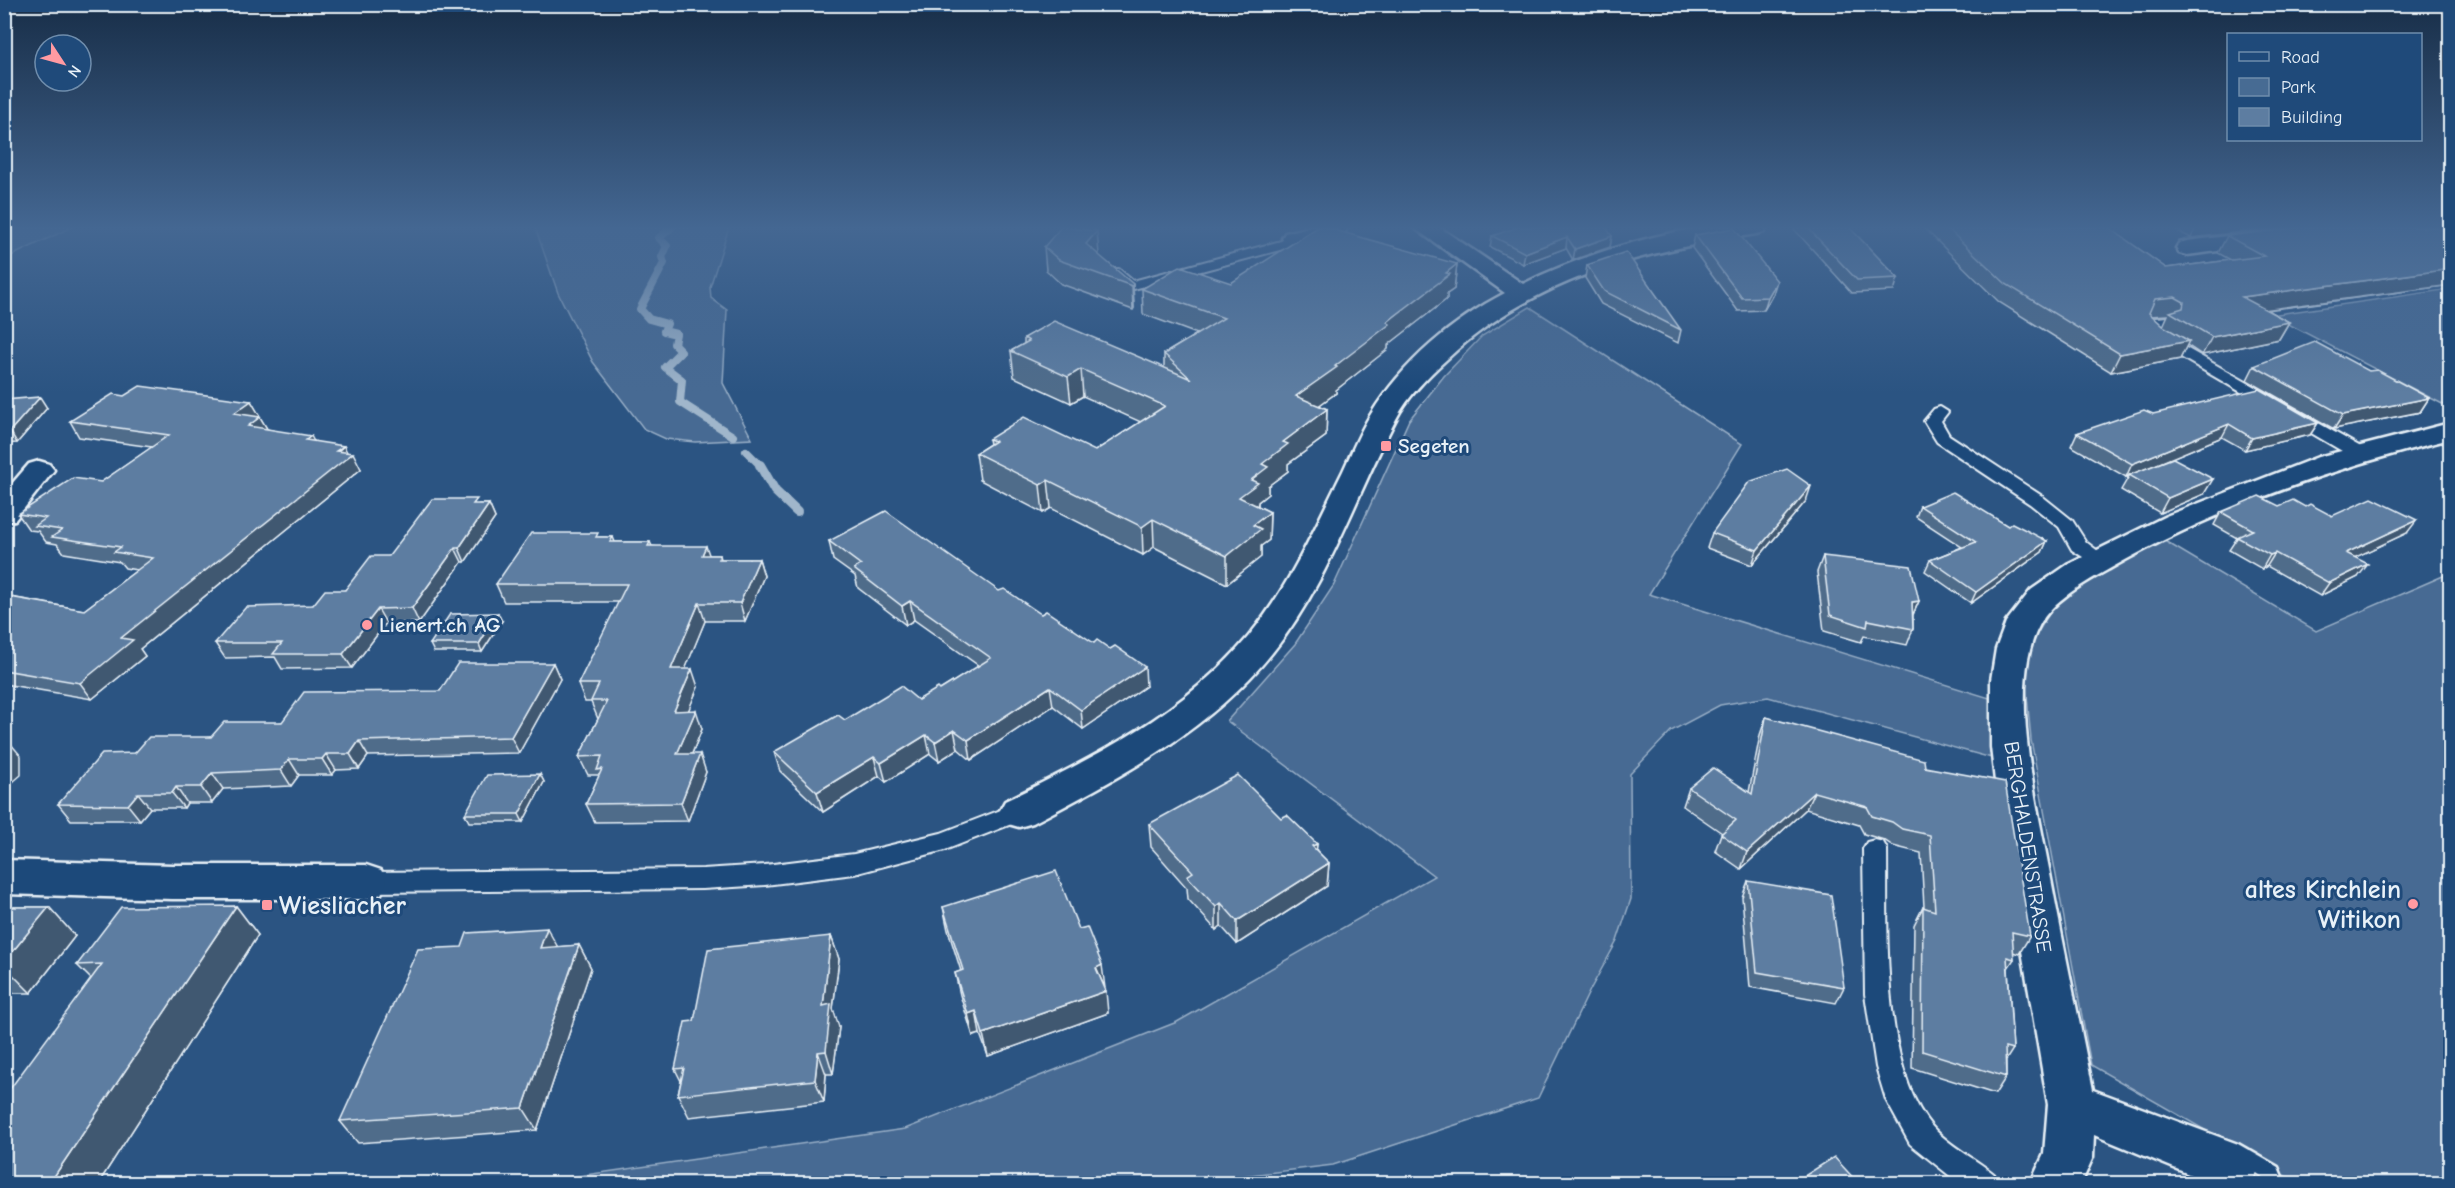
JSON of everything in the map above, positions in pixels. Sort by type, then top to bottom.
[{"type":"street","points":[[1505,282],[1521,293]]},
{"type":"street","points":[[1019,812],[1147,743],[1236,672],[1268,635],[1301,584],[1384,415],[1411,376],[1477,318],[1521,293],[1549,282]]},
{"type":"street","name":"BERGHALDENSTRASSE","points":[[2055,1184],[2068,1156],[2072,1104],[2011,763],[2008,693],[2015,644],[2023,621],[2035,604],[2055,586],[2151,534],[2223,503],[2360,454],[2451,431]]},
{"type":"street","points":[[4,513],[39,470]]},
{"type":"street","points":[[4,877],[172,882],[366,882]]},
{"type":"street","points":[[2072,1104],[2221,1161],[2260,1184]]},
{"type":"lane","points":[[1126,282],[1130,286],[1143,282]]},
{"type":"lane","points":[[2167,321],[2152,322],[2149,329],[2160,339],[2360,454]]},
{"type":"lane","points":[[1940,412],[1932,421],[1943,438],[2036,500],[2066,524],[2079,546],[2101,560]]},
{"type":"lane","points":[[366,882],[703,879],[765,876],[854,864],[945,841],[1019,812]]},
{"type":"lane","points":[[1875,849],[1877,994],[1893,1080],[1916,1130],[1984,1184]]},
{"type":"green space","points":[[554,282],[711,282],[711,298],[727,310],[723,383],[752,439],[695,442],[666,439],[644,429],[593,362]]},
{"type":"green space","points":[[2450,289],[2450,408],[2271,315]]},
{"type":"green space","points":[[1530,307],[1742,444],[1649,594],[1993,699],[1999,760],[1768,697],[1720,705],[1671,731],[1630,774],[1631,899],[1617,941],[1590,990],[1538,1098],[1333,1165],[1186,1183],[523,1184],[905,1129],[1177,1022],[1434,876],[1227,721],[1295,644],[1334,585],[1409,420],[1444,376],[1482,336]]},
{"type":"green space","points":[[2163,540],[2316,631],[2450,573],[2450,1183],[2298,1183],[2091,1065],[2031,740],[2025,674],[2035,637],[2057,601],[2113,566]]},
{"type":"building","points":[[1153,282],[1439,282],[1387,322],[1390,324],[1335,366],[1337,367],[1296,396],[1327,409],[1283,442],[1288,444],[1262,464],[1268,467],[1251,480],[1258,483],[1239,497],[1270,512],[1253,525],[1261,529],[1227,556],[1153,519],[1142,527],[1048,480],[1040,485],[976,453],[995,441],[989,439],[1024,417],[1095,451],[1165,406],[1081,369],[1068,377],[1011,351],[1029,341],[1024,338],[1054,321],[1191,379],[1164,354],[1224,318],[1142,289]]},
{"type":"building","points":[[1598,282],[1647,282],[1681,330],[1604,291]]},
{"type":"building","points":[[1730,282],[1776,282],[1768,297],[1742,298]]},
{"type":"building","points":[[2004,282],[2351,282],[2242,297],[2289,322],[2212,337],[2170,312],[2183,308],[2184,302],[2175,297],[2155,299],[2149,313],[2163,326],[2189,341],[2120,354]]},
{"type":"building","points":[[2315,342],[2369,371],[2377,370],[2429,398],[2343,415],[2254,366]]},
{"type":"building","points":[[140,386],[251,401],[234,413],[260,417],[248,426],[311,436],[306,440],[344,446],[336,451],[353,453],[121,638],[133,640],[80,683],[4,670],[4,596],[84,610],[153,558],[114,552],[121,547],[52,537],[62,530],[35,526],[46,518],[18,514],[73,478],[101,482],[169,435],[70,421],[113,394],[124,396]]},
{"type":"building","points":[[2259,389],[2318,423],[2252,438],[2229,424],[2132,464],[2077,433],[2144,410],[2153,414]]},
{"type":"building","points":[[40,397],[10,431],[4,432],[4,400]]},
{"type":"building","points":[[2173,458],[2213,479],[2168,498],[2129,475]]},
{"type":"building","points":[[1787,469],[1811,486],[1757,550],[1712,533],[1749,482]]},
{"type":"building","points":[[1953,492],[2008,526],[2012,523],[2047,541],[1976,592],[1930,560],[1976,542],[1920,506]]},
{"type":"building","points":[[2259,496],[2279,506],[2293,500],[2305,507],[2310,504],[2332,516],[2372,498],[2417,520],[2346,553],[2368,564],[2329,583],[2275,553],[2270,555],[2237,537],[2253,530],[2221,512]]},
{"type":"building","points":[[432,499],[477,499],[473,504],[489,504],[459,548],[455,548],[412,608],[378,609],[343,654],[273,654],[282,643],[215,643],[246,607],[313,605],[325,590],[345,590],[371,556],[389,556]]},
{"type":"building","points":[[886,511],[999,591],[1004,589],[1041,614],[1046,611],[1094,643],[1097,640],[1110,649],[1115,646],[1145,667],[1081,710],[1050,687],[968,740],[954,730],[935,742],[926,735],[881,763],[874,757],[817,792],[774,752],[838,715],[845,720],[901,686],[918,700],[938,688],[940,690],[991,658],[910,601],[902,606],[854,569],[861,565],[829,541]]},
{"type":"building","points":[[531,533],[598,533],[596,537],[613,537],[610,542],[650,542],[648,546],[706,546],[702,555],[720,555],[718,559],[759,559],[740,603],[699,603],[671,669],[692,669],[674,711],[696,710],[677,754],[700,754],[681,803],[586,804],[602,769],[597,770],[602,756],[579,757],[607,701],[591,701],[599,684],[578,684],[627,584],[496,584]]},
{"type":"building","points":[[1823,556],[1911,566],[1919,601],[1912,602],[1913,629],[1868,620],[1867,627],[1830,615]]},
{"type":"building","points":[[498,613],[479,644],[430,644],[450,614]]},
{"type":"building","points":[[458,663],[553,663],[511,737],[359,741],[350,754],[326,754],[322,759],[289,759],[281,770],[212,773],[201,787],[176,787],[172,793],[138,793],[128,805],[58,804],[102,754],[135,753],[149,737],[211,737],[224,722],[282,722],[304,692],[440,691]]},
{"type":"building","points":[[1766,717],[1924,760],[1925,767],[2005,782],[2030,936],[2012,932],[2014,959],[2007,957],[2013,1049],[2005,1047],[2006,1077],[1922,1051],[1923,907],[1935,911],[1930,835],[1902,829],[1892,822],[1872,816],[1867,807],[1814,792],[1747,852],[1721,834],[1736,820],[1689,788],[1713,768],[1752,794]]},
{"type":"building","points":[[540,774],[519,814],[465,814],[487,775]]},
{"type":"building","points":[[1238,775],[1281,818],[1287,815],[1317,844],[1312,846],[1329,863],[1237,921],[1221,903],[1216,907],[1187,876],[1193,872],[1149,824]]},
{"type":"building","points":[[1056,871],[1079,929],[1087,927],[1102,965],[1096,968],[1106,991],[983,1034],[976,1011],[968,1014],[955,973],[963,970],[943,907]]},
{"type":"building","points":[[1748,881],[1831,895],[1844,987],[1757,972]]},
{"type":"building","points":[[236,906],[49,1184],[4,1184],[4,1097],[102,964],[77,965],[121,907]]},
{"type":"building","points":[[4,907],[49,907],[4,962]]},
{"type":"building","points":[[547,928],[540,948],[579,945],[523,1108],[340,1121],[418,949],[462,947],[467,933]]},
{"type":"building","points":[[831,936],[823,1006],[831,1004],[826,1051],[818,1052],[815,1080],[678,1095],[684,1068],[675,1069],[685,1022],[694,1021],[708,949]]},
{"type":"building","points":[[1834,1157],[1859,1184],[1792,1184]]},
{"type":"building","points":[[2257,1174],[2271,1184],[2250,1184]]},
{"type":"waterway","points":[[654,282],[640,309],[649,319],[667,324],[664,331],[676,334],[674,344],[681,351],[665,367],[682,380],[680,402],[733,436]]},
{"type":"waterway","points":[[746,451],[760,465]]},
{"type":"waterway","points":[[760,465],[775,491],[797,512]]},
{"type":"place","name":"Segeten","points":[[1386,446]]},
{"type":"place","name":"Lienert.ch AG","points":[[367,625]]},
{"type":"place","name":"altes Kirchlein Witikon","points":[[2413,904]]},
{"type":"place","name":"Wiesliacher","points":[[267,905]]}]
